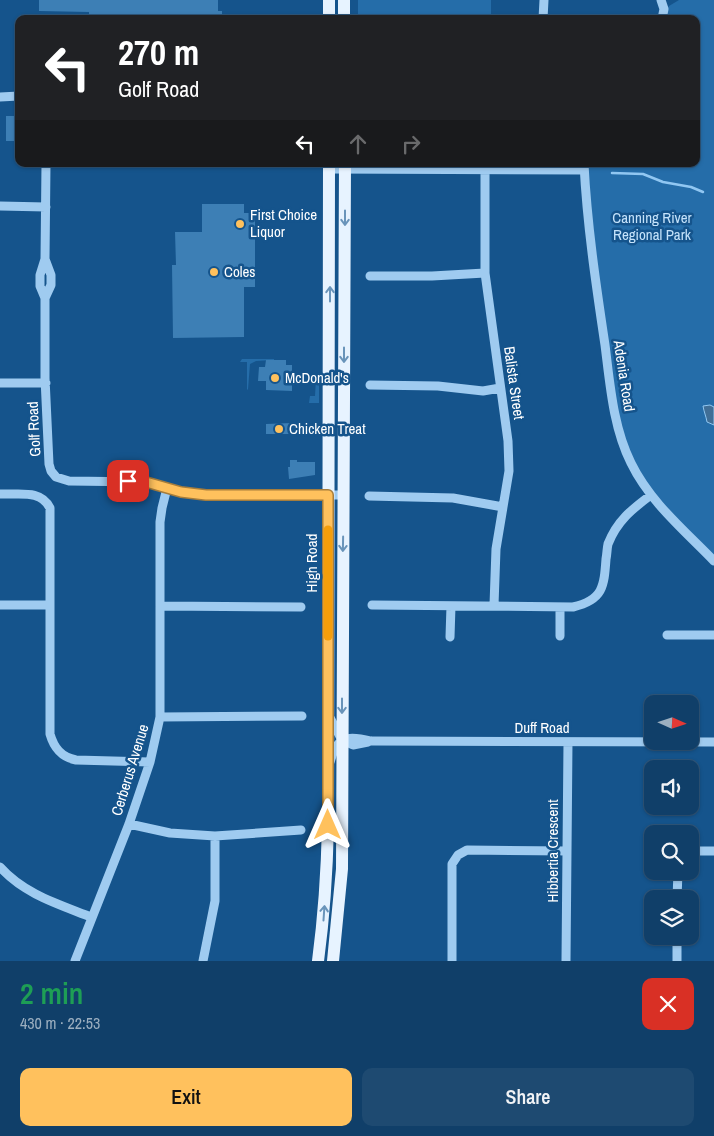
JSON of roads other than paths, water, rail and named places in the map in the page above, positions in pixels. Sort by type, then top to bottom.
[{"type":"main road","points":[[329,0],[329,15]]},
{"type":"main road","points":[[344,0],[344,15]]},
{"type":"main road","name":"High Road","points":[[318,961],[323,927],[327,868],[329,167]]},
{"type":"main road","name":"High Road","points":[[333,961],[342,868],[345,167]]},
{"type":"street","points":[[543,15],[544,0]]},
{"type":"street","points":[[661,0],[664,9],[663,15]]},
{"type":"street","points":[[0,97],[15,96]]},
{"type":"street","name":"Golf Road","points":[[46,167],[45,259],[51,275],[51,285],[45,298],[46,383],[49,464],[51,471],[56,476],[69,481],[137,482],[181,492],[206,495],[343,495]]},
{"type":"street","points":[[345,167],[584,167]]},
{"type":"street","name":"Balista Street","points":[[485,167],[486,273],[508,441],[509,464],[496,549],[494,605]]},
{"type":"street","name":"Adenia Road","points":[[584,167],[594,269],[618,429],[631,462],[650,495],[714,561]]},
{"type":"street","points":[[0,206],[46,207]]},
{"type":"street","points":[[370,276],[432,276],[486,273]]},
{"type":"street","points":[[0,383],[46,383]]},
{"type":"street","points":[[370,385],[438,386],[483,391],[500,388]]},
{"type":"street","name":"Cerberus Avenue","points":[[75,961],[129,824],[150,762],[160,717],[160,522],[167,488]]},
{"type":"street","points":[[0,494],[36,495],[47,501],[50,508],[50,734],[53,745],[67,758],[76,760],[150,762]]},
{"type":"street","points":[[372,605],[573,607],[587,604],[602,588],[608,546],[616,528],[628,512],[650,495]]},
{"type":"street","points":[[369,496],[453,498],[503,507]]},
{"type":"street","points":[[0,605],[49,605]]},
{"type":"street","points":[[160,606],[301,607]]},
{"type":"street","points":[[450,637],[451,606]]},
{"type":"street","points":[[560,607],[560,636]]},
{"type":"street","points":[[668,635],[714,635]]},
{"type":"street","points":[[328,715],[342,740],[332,755],[328,769]]},
{"type":"street","points":[[160,717],[302,716]]},
{"type":"street","name":"Duff Road","points":[[342,740],[353,745],[370,741],[714,742]]},
{"type":"street","name":"Hibbertia Crescent","points":[[566,961],[568,742]]},
{"type":"street","points":[[129,824],[170,833],[214,836],[301,830]]},
{"type":"street","points":[[203,961],[215,901],[214,836]]},
{"type":"street","points":[[452,961],[452,864],[458,855],[467,850],[567,851]]},
{"type":"street","points":[[699,851],[714,851]]},
{"type":"street","points":[[0,867],[10,878],[25,889],[91,917]]},
{"type":"street","points":[[677,945],[677,961]]},
{"type":"waterway","points":[[612,173],[643,174],[663,182],[691,187],[703,192]]},
{"type":"place","name":"First Choice Liquor","points":[[240,224]]},
{"type":"place","name":"Coles","points":[[214,272]]},
{"type":"place","name":"McDonald's","points":[[275,378]]},
{"type":"place","name":"Chicken Treat","points":[[279,429]]},
{"type":"park label","name":"Canning River Regional Park","points":[[652,226]]}]
